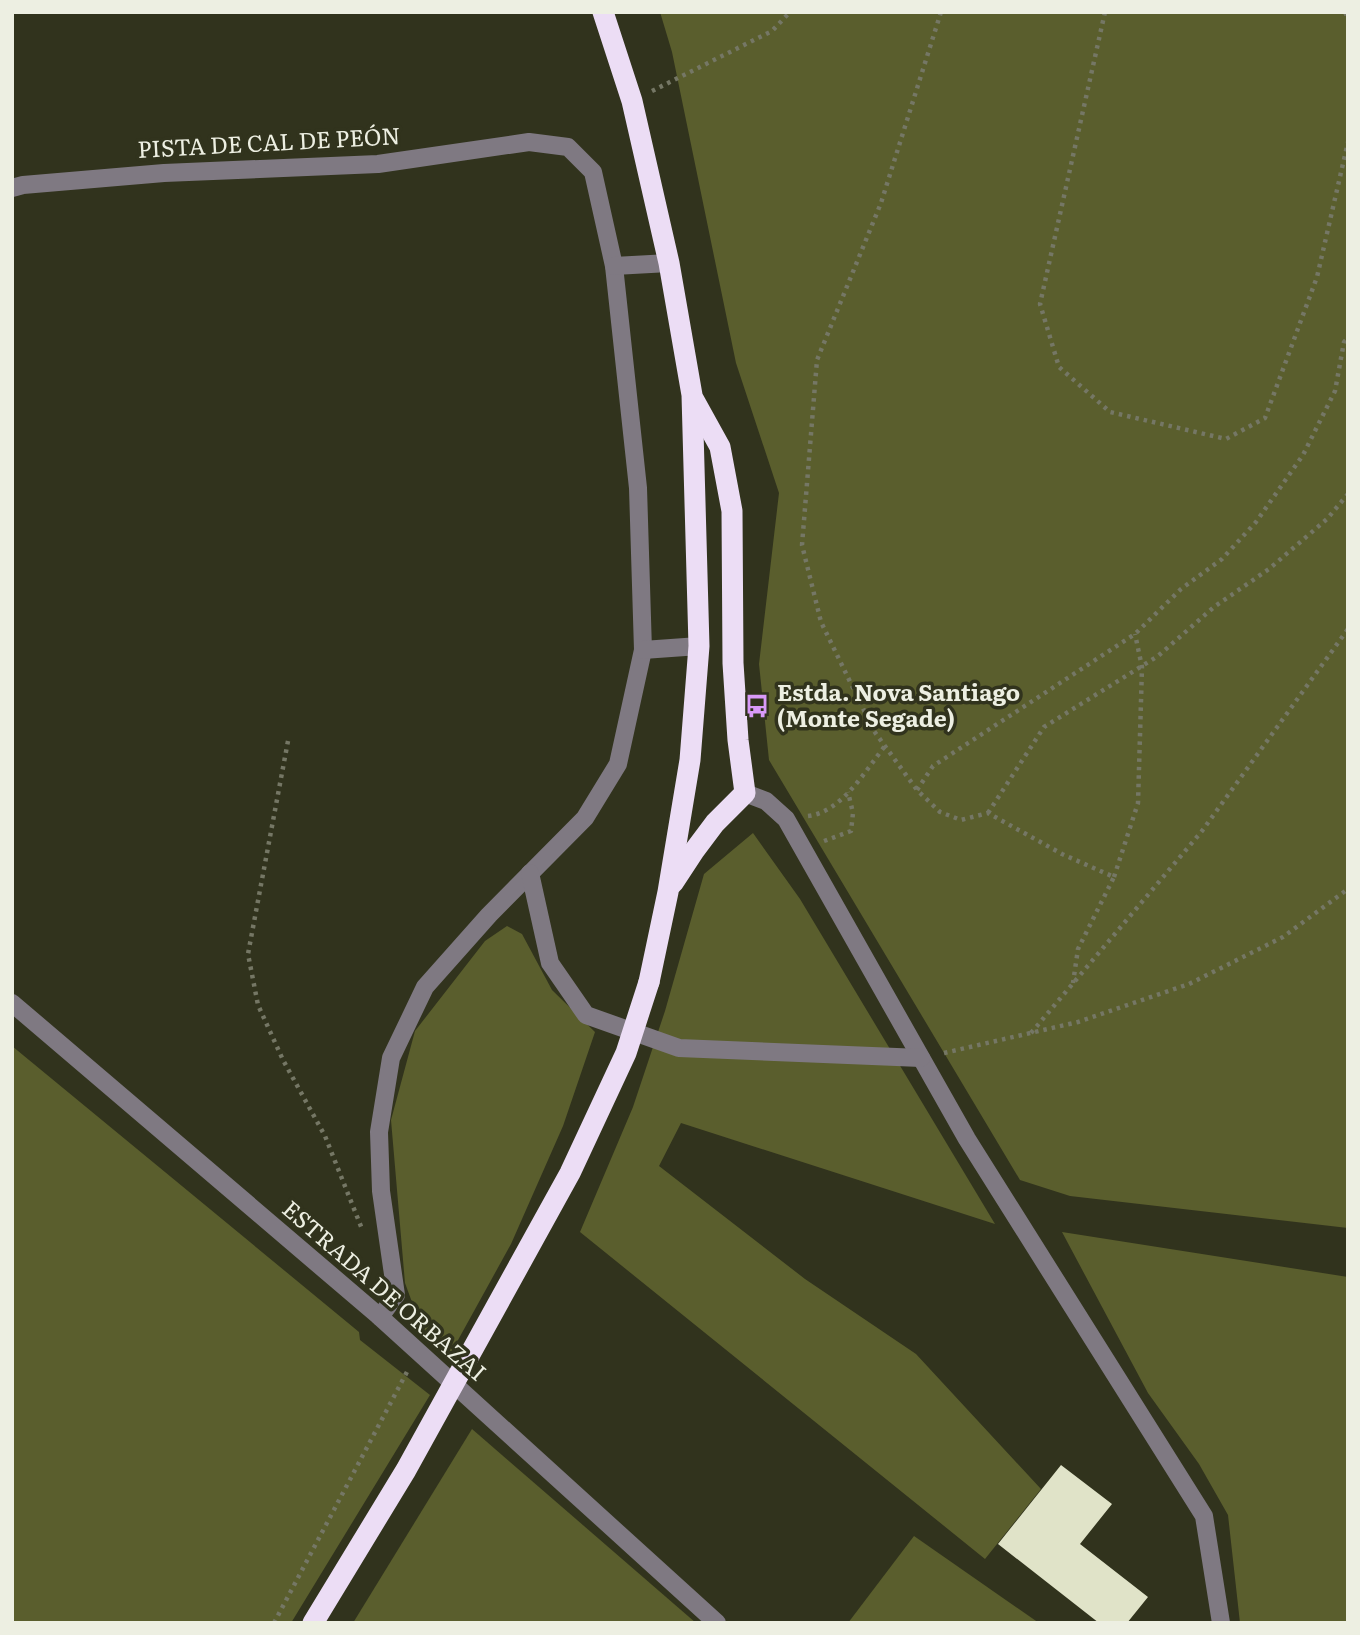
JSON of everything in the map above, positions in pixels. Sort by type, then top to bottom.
[{"type":"highway","points":[[313,1623],[406,1470],[570,1174],[626,1053],[649,982],[668,892],[690,760],[699,646],[692,395],[669,263],[632,101],[603,12]]},
{"type":"highway","points":[[668,892],[708,832],[745,793],[733,663],[732,511],[720,447],[692,395]]},
{"type":"street","name":"PISTA DE CAL DE PEÓN","points":[[12,188],[164,173],[378,164],[529,142],[568,147],[593,172],[614,266],[639,488],[643,650],[618,764],[584,818],[489,915],[425,987],[391,1058],[379,1132],[381,1191],[396,1295],[380,1317]]},
{"type":"street","points":[[614,266],[669,263]]},
{"type":"street","points":[[643,650],[699,646]]},
{"type":"street","points":[[745,793],[766,801],[786,819],[967,1139],[1204,1516],[1221,1623]]},
{"type":"street","points":[[530,873],[550,963],[586,1015],[679,1048],[921,1058]]},
{"type":"street","name":"ESTRADA DE ORBAZAI","points":[[12,1003],[380,1317],[717,1623]]},
{"type":"path","points":[[632,101],[772,31],[790,12]]},
{"type":"path","points":[[942,12],[881,203],[817,360],[802,545],[821,621],[874,731],[917,790],[940,812],[961,820],[988,813],[1044,727],[1158,656],[1214,607],[1269,569],[1327,519],[1348,494]]},
{"type":"path","points":[[1105,12],[1040,304],[1059,367],[1110,412],[1226,439],[1265,418],[1317,277],[1348,142]]},
{"type":"path","points":[[1345,12],[1348,18]]},
{"type":"path","points":[[917,790],[933,766],[1135,634],[1181,589],[1222,559],[1256,522],[1303,454],[1335,391],[1348,338]]},
{"type":"path","points":[[1031,1033],[1202,831],[1348,629]]},
{"type":"path","points":[[1073,984],[1077,949],[1114,877],[1138,803],[1142,667],[1135,634]]},
{"type":"path","points":[[289,741],[248,954],[258,1004],[283,1060],[325,1136],[363,1232]]},
{"type":"path","points":[[786,819],[822,815],[848,792],[884,746]]},
{"type":"path","points":[[804,848],[851,831],[853,813],[848,792]]},
{"type":"path","points":[[988,813],[1062,854],[1114,877]]},
{"type":"path","points":[[921,1058],[1079,1022],[1189,984],[1283,937],[1348,889]]},
{"type":"path","points":[[274,1623],[419,1353]]},
{"type":"green space","points":[[660,12],[1348,12],[1348,1228],[1070,1196],[1020,1180],[769,760],[759,664],[779,493],[736,363],[672,52]]},
{"type":"green space","points":[[753,833],[800,899],[995,1224],[681,1123],[659,1166],[805,1279],[916,1354],[1041,1489],[985,1559],[580,1232],[633,1107],[665,1011],[704,874]]},
{"type":"green space","points":[[507,926],[522,934],[552,990],[595,1032],[563,1126],[511,1244],[447,1360],[420,1324],[405,1283],[391,1120],[415,1031],[485,941]]},
{"type":"green space","points":[[12,1046],[359,1332],[360,1340],[430,1395],[291,1623],[12,1623]]},
{"type":"green space","points":[[1062,1232],[1348,1277],[1348,1623],[1240,1623],[1228,1515],[1199,1464],[1148,1393]]},
{"type":"green space","points":[[472,1429],[696,1623],[353,1623]]},
{"type":"green space","points":[[914,1536],[1039,1623],[848,1623]]},
{"type":"building","points":[[1061,1465],[1112,1504],[1080,1544],[1148,1597],[1127,1623],[1099,1623],[998,1544]]},
{"type":"place","name":"Estda. Nova Santiago (Monte Segade)","points":[[757,706]]}]
